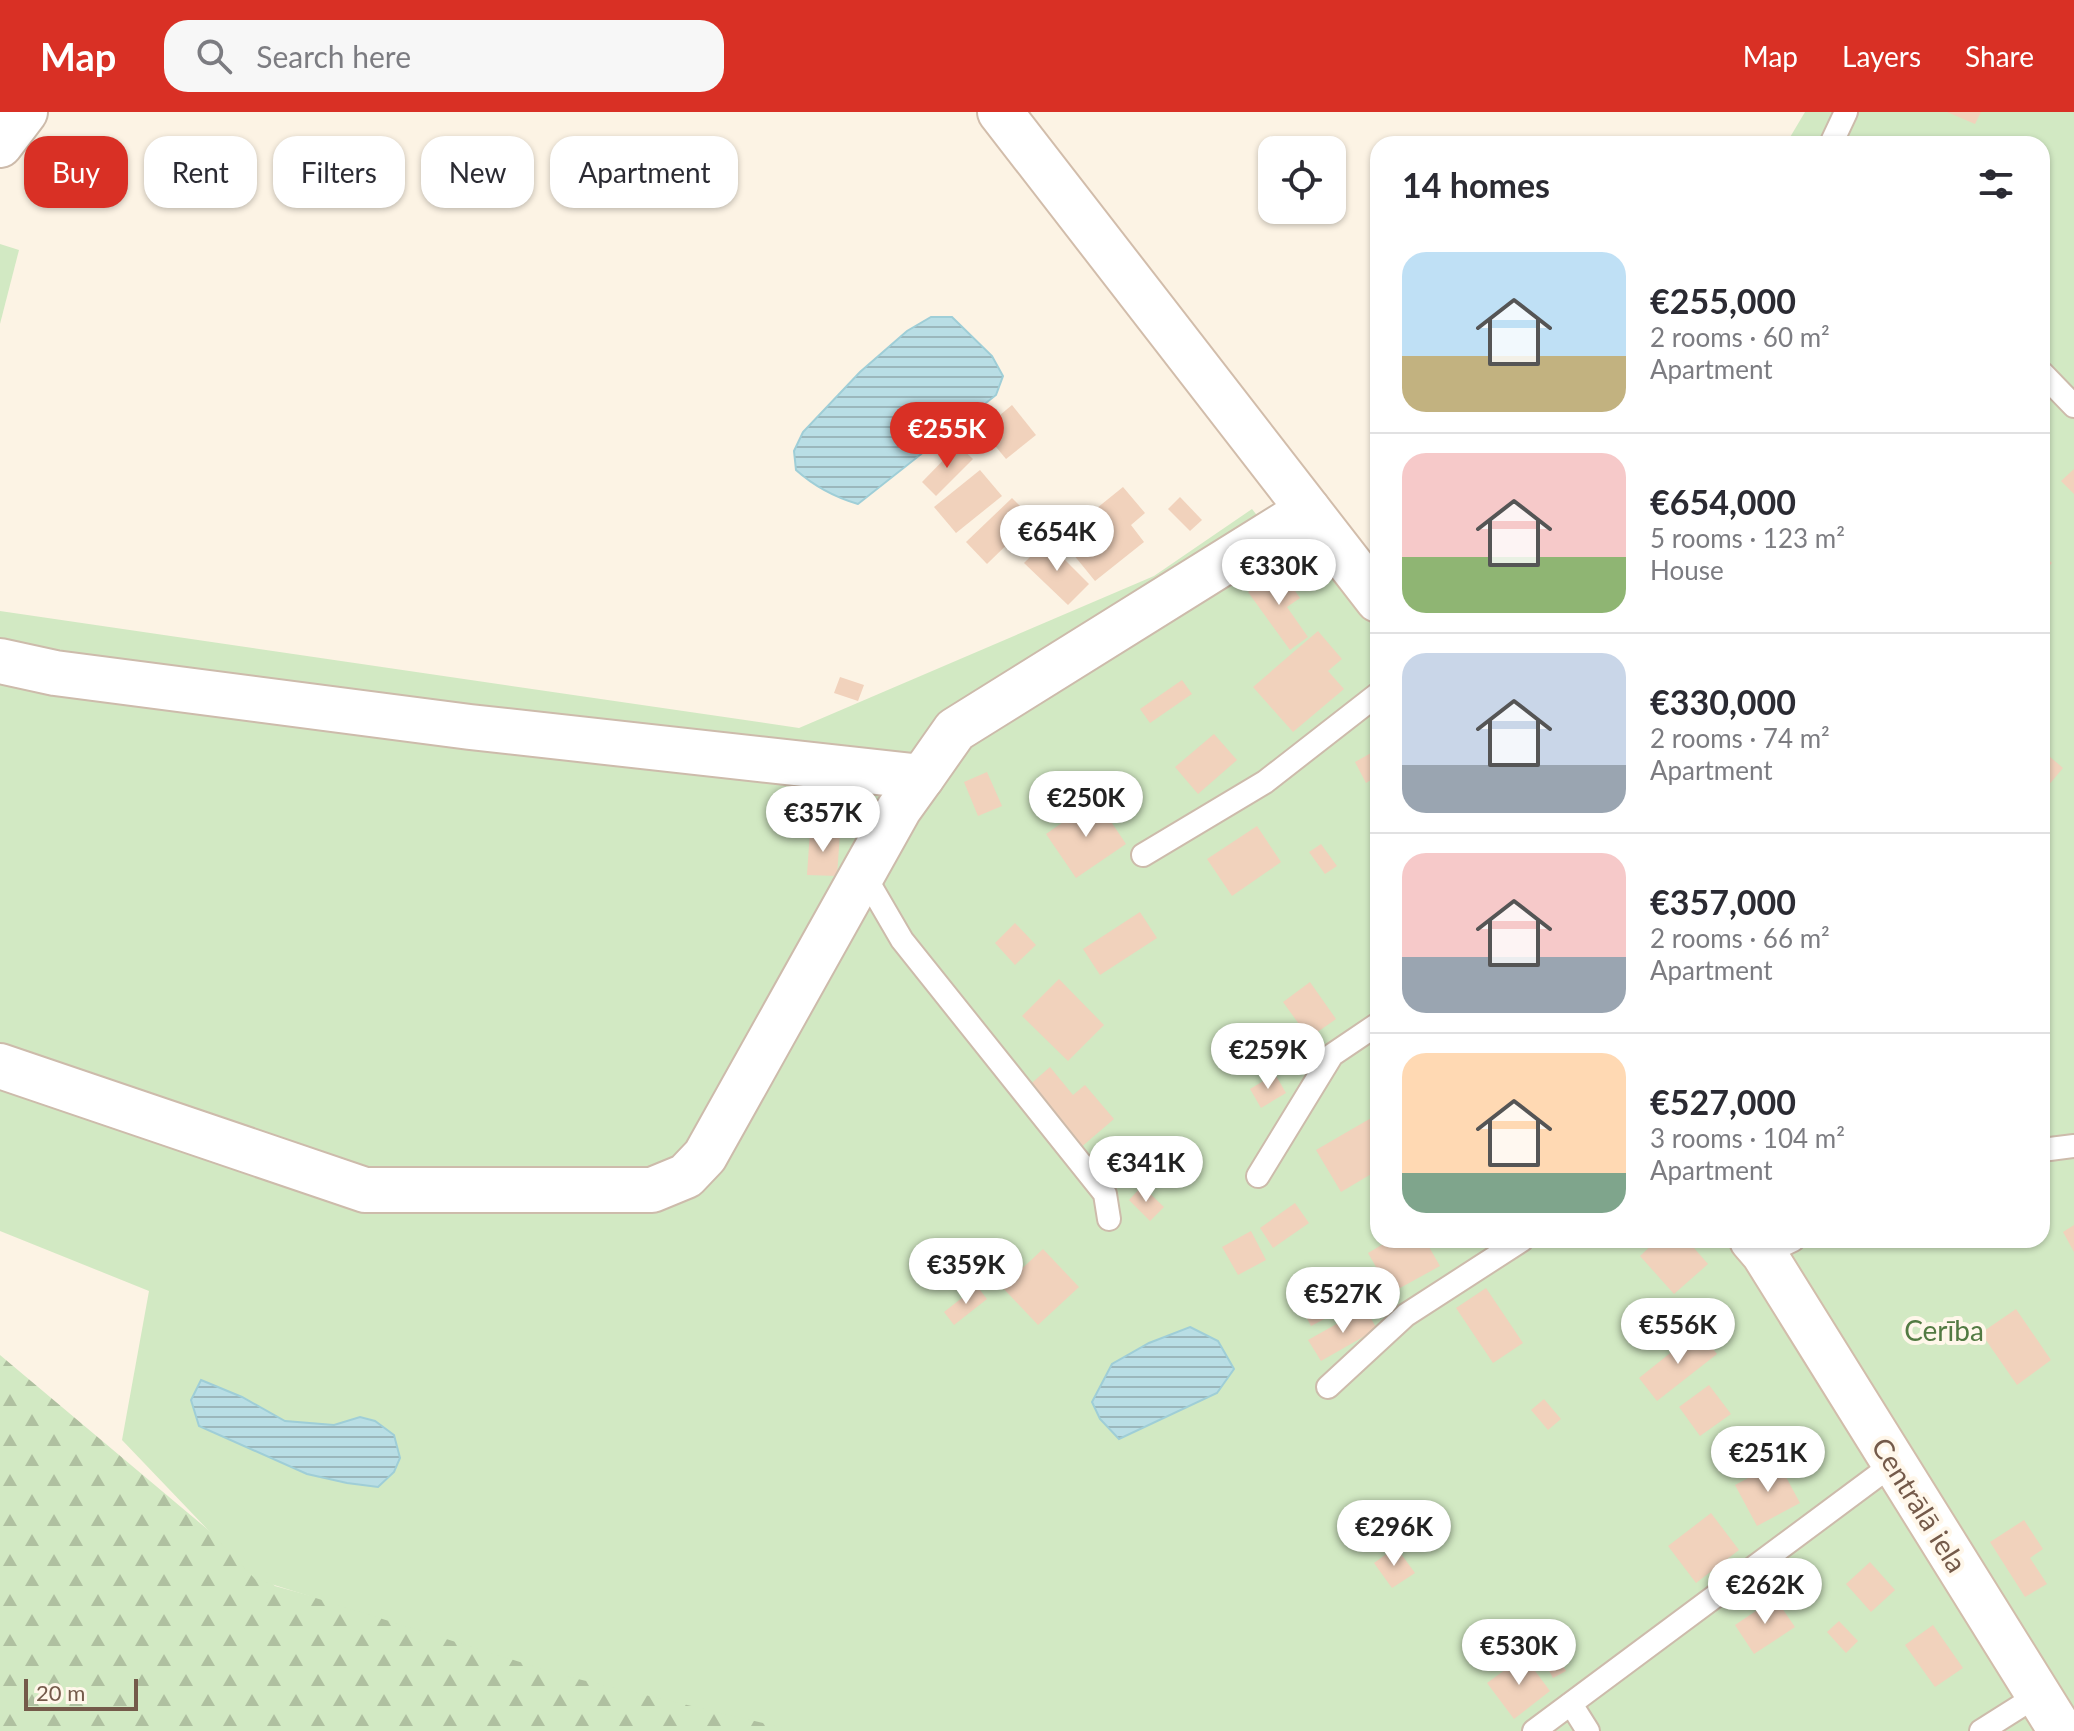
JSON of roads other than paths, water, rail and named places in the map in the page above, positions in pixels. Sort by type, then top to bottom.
[{"type":"street","points":[[0,145],[25,112]]},
{"type":"street","points":[[1000,112],[1370,590]]},
{"type":"street","points":[[0,1066],[365,1190],[652,1190],[686,1176],[705,1156],[899,809],[955,730],[1308,510]]},
{"type":"street","points":[[0,661],[55,673],[470,727],[922,777]]},
{"type":"street","name":"Centrālā iela","points":[[1771,1248],[1893,1464],[2061,1731]]},
{"type":"lane","points":[[1835,136],[1846,112]]},
{"type":"lane","points":[[2050,381],[2074,406]]},
{"type":"lane","points":[[1143,855],[1265,782],[1370,700]]},
{"type":"lane","points":[[863,873],[902,940],[1105,1194],[1109,1219]]},
{"type":"lane","points":[[1258,1176],[1332,1055],[1370,1029]]},
{"type":"lane","points":[[2050,1149],[2074,1146]]},
{"type":"lane","points":[[1328,1387],[1406,1315],[1510,1248]]},
{"type":"lane","points":[[1534,1731],[1893,1464]]},
{"type":"lane","points":[[1981,1731],[2038,1695]]},
{"type":"lane","points":[[1571,1704],[1588,1731]]},
{"type":"water","points":[[931,317],[952,317],[992,356],[1003,376],[996,395],[858,504],[825,491],[803,476],[796,470],[794,451],[803,432],[860,372],[907,331]]},
{"type":"water","points":[[1190,1327],[1218,1341],[1234,1369],[1217,1393],[1119,1439],[1100,1419],[1092,1402],[1112,1364],[1149,1343]]},
{"type":"water","points":[[201,1380],[242,1397],[285,1421],[334,1425],[360,1417],[375,1421],[394,1435],[400,1458],[394,1472],[378,1487],[307,1474],[199,1426],[191,1400]]},
{"type":"park label","name":"Cerība","points":[[1944,1331]]}]
